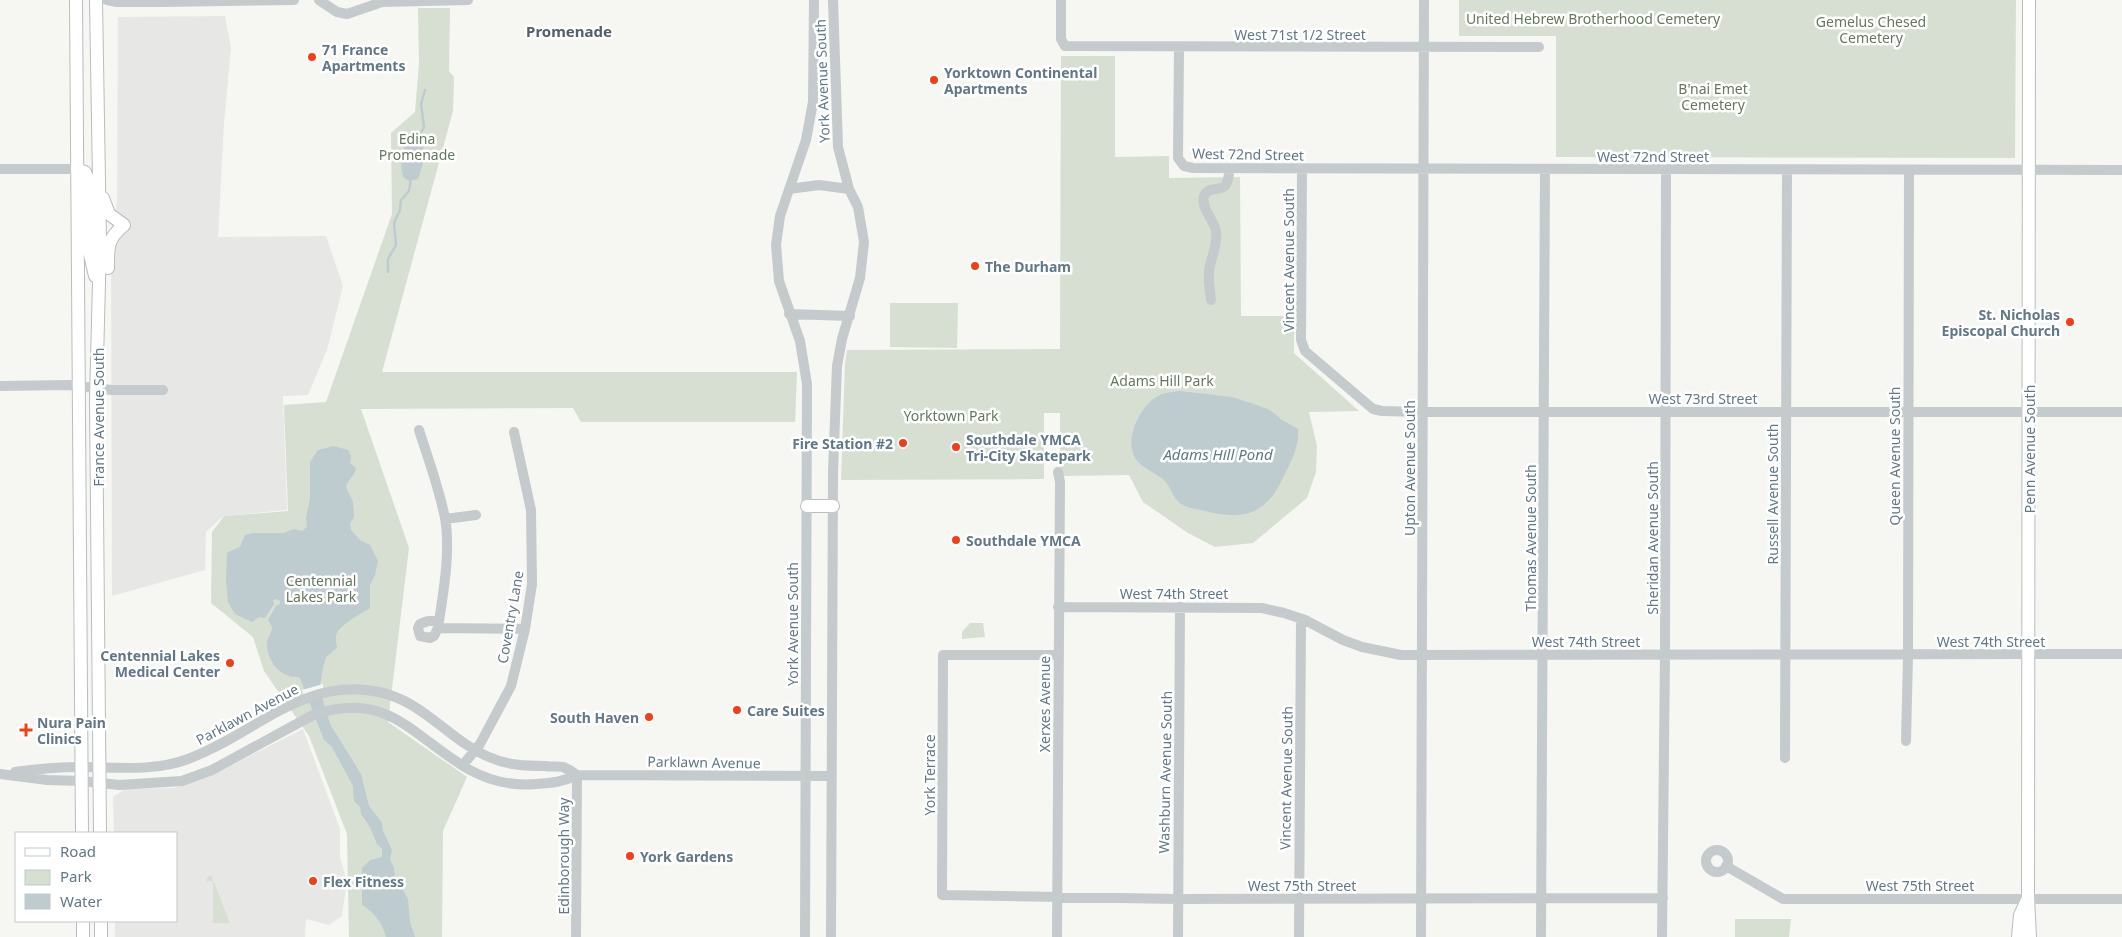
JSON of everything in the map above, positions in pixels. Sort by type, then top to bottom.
[{"type":"main road","name":"France Avenue South","points":[[76,0],[82,832]]},
{"type":"main road","name":"France Avenue South","points":[[96,0],[100,286],[96,388],[100,832]]},
{"type":"main road","name":"Penn Avenue South","points":[[2029,0],[2028,898],[2030,937]]},
{"type":"main road","points":[[76,169],[85,172],[88,179],[89,250],[93,273],[100,286]]},
{"type":"main road","points":[[98,339],[108,302],[108,246],[115,232],[124,225],[109,214],[105,207],[99,179]]},
{"type":"main road","points":[[807,506],[833,506]]},
{"type":"main road","name":"Penn Avenue South","points":[[2018,937],[2020,915],[2028,898]]},
{"type":"main road","points":[[83,922],[83,937]]},
{"type":"main road","points":[[101,922],[101,937]]},
{"type":"street","points":[[107,0],[117,2],[294,0]]},
{"type":"street","points":[[319,0],[330,4],[338,12],[347,14],[362,4],[468,0]]},
{"type":"street","name":"York Avenue South","points":[[805,937],[807,384],[800,341],[779,281],[776,246],[780,216],[806,140],[813,102],[814,0]]},
{"type":"street","name":"York Avenue South","points":[[832,937],[833,506],[836,385],[842,339],[860,278],[864,242],[858,207],[849,189],[838,147],[833,0]]},
{"type":"street","name":"West 71st 1/2 Street","points":[[1061,0],[1062,43],[1065,46],[1539,47]]},
{"type":"street","name":"Upton Avenue South","points":[[1421,937],[1424,0]]},
{"type":"street","name":"West 72nd Street","points":[[1179,47],[1178,158],[1184,166],[1192,168],[2122,170]]},
{"type":"street","points":[[1211,300],[1209,269],[1215,250],[1216,232],[1212,218],[1204,204],[1204,198],[1206,193],[1224,186],[1229,180],[1229,168]]},
{"type":"street","name":"Vincent Avenue South","points":[[1302,168],[1301,340],[1305,351]]},
{"type":"street","points":[[0,169],[76,169]]},
{"type":"street","name":"Thomas Avenue South","points":[[1541,937],[1544,655],[1545,169]]},
{"type":"street","name":"Sheridan Avenue South","points":[[1662,937],[1665,655],[1666,170]]},
{"type":"street","name":"Russell Avenue South","points":[[1785,758],[1786,170]]},
{"type":"street","name":"Queen Avenue South","points":[[1906,741],[1908,655],[1909,170]]},
{"type":"street","points":[[789,189],[819,185],[849,189]]},
{"type":"street","points":[[789,314],[850,316]]},
{"type":"street","name":"West 73rd Street","points":[[1305,351],[1373,409],[1382,411],[2122,412]]},
{"type":"street","points":[[0,386],[78,386],[164,390]]},
{"type":"street","points":[[419,430],[432,469],[445,519],[446,571],[439,624],[525,629]]},
{"type":"street","name":"Coventry Lane","points":[[463,765],[475,750],[511,686],[525,629],[532,584],[533,538],[529,497],[514,432]]},
{"type":"street","name":"Xerxes Avenue","points":[[1058,472],[1060,476],[1058,937]]},
{"type":"street","points":[[445,519],[476,514]]},
{"type":"street","name":"Washburn Avenue South","points":[[1178,937],[1180,607]]},
{"type":"street","name":"West 74th Street","points":[[1058,608],[1262,608],[1301,619],[1362,647],[1401,655],[2122,654]]},
{"type":"street","name":"Vincent Avenue South","points":[[1299,937],[1301,619]]},
{"type":"street","name":"York Terrace","points":[[942,894],[943,655],[1058,655]]},
{"type":"street","name":"Parklawn Avenue","points":[[577,775],[563,767],[507,763],[475,750],[420,709],[407,702],[381,692],[355,689],[327,691],[306,698],[287,706],[225,742],[186,760],[149,768],[54,767],[0,774],[47,780],[82,780],[136,784],[182,781],[212,770],[313,715],[331,710],[368,709],[396,718],[463,765],[480,774],[517,784],[564,782],[577,775],[832,776]]},
{"type":"street","name":"Edinborough Way","points":[[576,937],[577,775]]},
{"type":"street","name":"West 75th Street","points":[[1726,866],[1784,899],[2122,898]]},
{"type":"street","name":"West 75th Street","points":[[942,894],[1178,899],[1663,898]]},
{"type":"shaded area","points":[[225,16],[231,48],[224,123],[218,237],[326,236],[343,286],[327,350],[308,395],[283,396],[287,510],[223,516],[206,532],[205,570],[112,596],[111,244],[117,201],[118,17]]},
{"type":"shaded area","points":[[303,729],[340,829],[340,858],[347,881],[342,916],[329,925],[306,919],[305,937],[115,937],[115,922],[178,922],[178,832],[114,832],[113,797],[125,789],[174,788],[220,771]]},
{"type":"green space","name":"B'nai Emet Cemetery","points":[[1459,0],[2016,0],[2015,158],[1556,157],[1556,36],[1459,36]]},
{"type":"green space","name":"Centennial Lakes Park","points":[[418,8],[450,8],[449,71],[454,77],[453,111],[382,372],[797,372],[795,422],[581,422],[573,408],[361,409],[409,548],[388,722],[467,777],[443,831],[442,937],[349,937],[347,834],[309,736],[264,671],[253,637],[211,603],[212,532],[224,516],[288,511],[284,405],[326,402],[392,214],[391,133],[415,112],[419,64]]},
{"type":"green space","name":"Adams Hill Park","points":[[1061,56],[1115,56],[1115,157],[1169,156],[1169,178],[1240,177],[1241,316],[1294,316],[1294,353],[1359,411],[1309,412],[1317,446],[1316,472],[1307,498],[1253,543],[1215,547],[1188,533],[1143,502],[1129,475],[1060,476],[1060,413],[1044,413],[1044,479],[841,480],[847,350],[1060,349]]},
{"type":"green space","points":[[890,303],[958,303],[957,348],[890,347]]},
{"type":"green space","points":[[970,623],[983,623],[985,637],[962,639],[962,632]]},
{"type":"green space","points":[[211,875],[230,923],[213,923],[213,881],[206,881]]},
{"type":"green space","points":[[1735,919],[1791,919],[1789,937],[1735,937]]},
{"type":"water","points":[[412,136],[419,137],[422,142],[424,158],[418,179],[409,181],[403,177],[401,161],[405,145]]},
{"type":"water","name":"Adams Hill Pond","points":[[1180,391],[1232,397],[1254,404],[1270,410],[1282,420],[1298,429],[1296,450],[1281,482],[1267,502],[1259,508],[1250,513],[1229,515],[1185,506],[1175,498],[1165,481],[1141,465],[1135,458],[1131,441],[1136,423],[1145,407],[1158,396]]},
{"type":"water","points":[[334,446],[348,450],[351,456],[350,463],[356,468],[346,487],[353,502],[354,517],[350,523],[351,530],[360,540],[370,545],[378,561],[375,575],[370,585],[370,608],[345,624],[338,632],[336,638],[337,648],[326,657],[320,685],[330,724],[361,774],[369,806],[382,823],[383,831],[392,850],[390,859],[395,877],[408,899],[410,922],[415,937],[386,937],[377,919],[362,905],[362,868],[370,860],[382,857],[382,849],[377,844],[370,827],[361,814],[360,807],[354,801],[353,786],[332,747],[324,740],[300,678],[283,673],[275,666],[270,657],[267,642],[272,627],[268,620],[276,606],[280,604],[280,601],[277,599],[273,600],[274,604],[265,618],[259,617],[252,622],[235,614],[228,602],[226,579],[228,552],[240,547],[245,535],[253,533],[284,533],[294,529],[302,531],[307,527],[306,518],[310,499],[310,462],[318,450]]},
{"type":"pier","points":[[323,684],[323,689],[307,703],[302,690]]},
{"type":"waterway","points":[[418,139],[424,127],[421,104],[425,90]]},
{"type":"waterway","points":[[388,272],[388,259],[396,245],[394,223],[400,210],[401,200],[409,191],[411,179]]},
{"type":"place","name":"71 France Apartments","points":[[312,57]]},
{"type":"place","name":"Yorktown Continental Apartments","points":[[934,80]]},
{"type":"place","name":"The Durham","points":[[975,266]]},
{"type":"place","name":"St. Nicholas Episcopal Church","points":[[2070,322]]},
{"type":"place","name":"Fire Station #2","points":[[903,443]]},
{"type":"place","name":"Southdale YMCA Tri-City Skatepark","points":[[956,447]]},
{"type":"place","name":"Southdale YMCA","points":[[956,540]]},
{"type":"place","name":"Centennial Lakes Medical Center","points":[[230,663]]},
{"type":"place","name":"Care Suites","points":[[737,710]]},
{"type":"place","name":"South Haven","points":[[649,717]]},
{"type":"place","name":"Nura Pain Clinics","points":[[26,730]]},
{"type":"place","name":"York Gardens","points":[[630,856]]},
{"type":"place","name":"Flex Fitness","points":[[313,881]]},
{"type":"district","name":"Promenade","points":[[569,31]]},
{"type":"park label","name":"United Hebrew Brotherhood Cemetery","points":[[1593,18]]},
{"type":"park label","name":"Gemelus Chesed Cemetery","points":[[1871,30]]},
{"type":"park label","name":"Edina Promenade","points":[[417,146]]},
{"type":"park label","name":"Yorktown Park","points":[[951,415]]}]
